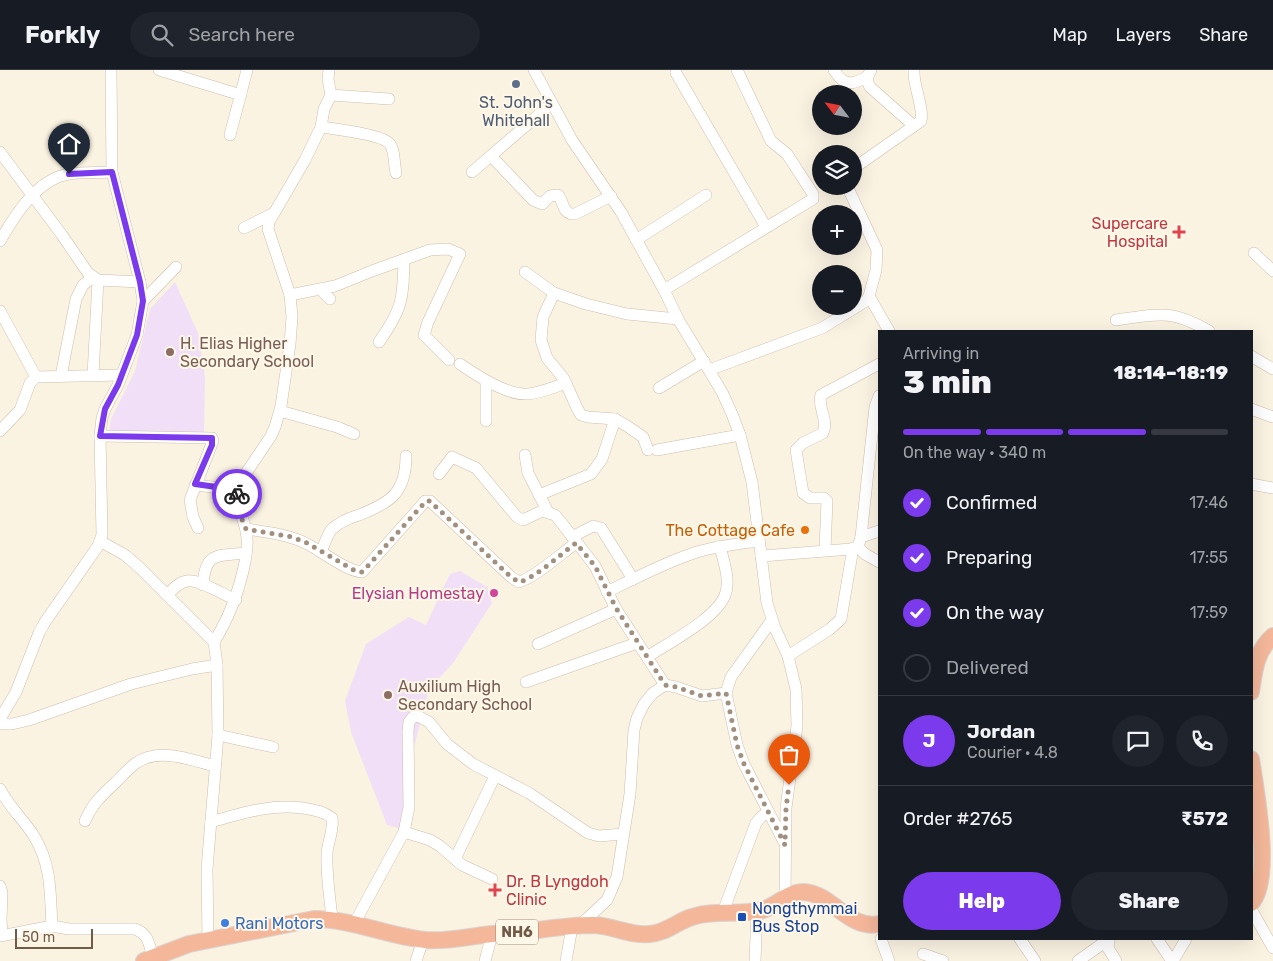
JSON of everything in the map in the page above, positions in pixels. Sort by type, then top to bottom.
[{"type":"highway","points":[[1253,682],[1258,656],[1273,636]]},
{"type":"highway","points":[[1253,769],[1268,847],[1264,880],[1258,896],[1253,901]]},
{"type":"highway","name":"NH6","points":[[148,959],[189,944],[314,919],[332,919],[409,938],[437,941],[596,925],[638,934],[652,934],[692,917],[723,912],[767,909],[785,896],[806,892],[817,895],[851,919],[878,930]]},
{"type":"street","points":[[0,719],[16,692],[45,622],[73,580],[92,556],[100,541],[102,535],[100,436],[105,409],[137,335],[143,301],[140,282],[112,172],[111,70]]},
{"type":"street","points":[[159,70],[240,96]]},
{"type":"street","points":[[230,134],[247,70]]},
{"type":"street","points":[[214,642],[236,600],[246,553],[248,540],[246,529],[236,500],[240,482],[271,436],[280,411],[290,344],[292,317],[290,295],[268,229],[272,214],[296,176],[321,127],[324,109],[331,95],[328,80],[329,70]]},
{"type":"street","points":[[534,70],[572,140],[611,196],[636,240],[678,319],[707,366],[732,414],[740,435],[752,482],[767,603],[772,620],[788,656],[798,704],[795,749],[786,808],[785,896]]},
{"type":"street","points":[[664,290],[813,199],[813,194],[787,154],[770,141],[737,70]]},
{"type":"street","points":[[834,70],[840,79],[846,82],[857,83],[869,73]]},
{"type":"street","points":[[862,162],[921,121],[922,115],[915,86],[914,70]]},
{"type":"street","points":[[676,73],[766,227]]},
{"type":"street","points":[[869,73],[867,82],[870,87],[914,126]]},
{"type":"street","points":[[331,95],[389,99]]},
{"type":"street","points":[[472,172],[551,104]]},
{"type":"street","points":[[321,127],[378,138],[388,142],[392,148],[396,173]]},
{"type":"street","points":[[0,152],[88,273],[95,278],[140,282]]},
{"type":"street","points":[[491,156],[533,200],[542,204],[550,196],[558,195],[561,198],[563,208],[571,214],[575,214],[611,196]]},
{"type":"street","points":[[0,240],[32,195],[46,182],[69,174],[112,172]]},
{"type":"street","points":[[636,240],[706,195]]},
{"type":"street","points":[[659,388],[707,366],[822,328],[860,305],[869,296],[876,270],[877,250],[851,195]]},
{"type":"street","points":[[244,228],[272,214]]},
{"type":"street","points":[[290,295],[335,286],[404,259],[448,249],[460,254],[428,322],[424,335],[455,362],[486,382],[515,392],[529,394],[566,383]]},
{"type":"street","points":[[1254,253],[1273,271]]},
{"type":"street","points":[[379,342],[392,323],[401,304],[404,286],[404,259]]},
{"type":"street","points":[[143,301],[176,267]]},
{"type":"street","points":[[525,272],[554,292],[608,311],[678,319]]},
{"type":"street","points":[[93,375],[95,278]]},
{"type":"street","points":[[61,376],[76,299],[83,285],[95,278]]},
{"type":"street","points":[[321,290],[330,299]]},
{"type":"street","points":[[554,292],[543,317],[541,340],[547,358],[566,383],[581,414],[588,417],[615,419],[643,437],[652,450],[740,435]]},
{"type":"street","points":[[869,296],[888,330]]},
{"type":"street","points":[[0,311],[36,377]]},
{"type":"street","points":[[1116,320],[1160,314],[1172,315],[1186,319],[1207,330]]},
{"type":"street","points":[[1253,357],[1273,369]]},
{"type":"street","points":[[825,550],[827,500],[824,498],[810,498],[803,493],[796,450],[803,443],[819,436],[825,429],[819,400],[821,395],[878,365]]},
{"type":"street","points":[[0,431],[20,410],[30,383],[36,377],[121,375]]},
{"type":"street","points":[[486,382],[486,421]]},
{"type":"street","points":[[788,656],[830,629],[841,619],[857,544],[875,408],[878,399]]},
{"type":"street","points":[[1253,410],[1273,417]]},
{"type":"street","points":[[280,411],[337,427],[354,434]]},
{"type":"street","points":[[539,495],[591,474],[602,459],[615,419]]},
{"type":"street","points":[[100,436],[212,438],[212,445],[190,500],[198,528]]},
{"type":"street","points":[[525,455],[528,473],[548,512]]},
{"type":"street","points":[[321,552],[332,530],[338,524],[380,507],[394,496],[403,481],[406,456]]},
{"type":"street","points":[[439,474],[452,457],[476,468],[518,517],[523,520],[542,512],[555,515],[595,566],[616,608],[665,685]]},
{"type":"street","points":[[195,484],[238,490]]},
{"type":"street","points":[[1253,484],[1273,488]]},
{"type":"street","points":[[246,529],[292,537],[352,569],[362,572],[426,501],[430,501],[511,577],[519,582],[534,574],[593,526],[601,528],[633,579]]},
{"type":"street","points":[[761,556],[825,550],[857,544],[878,532]]},
{"type":"street","points":[[100,541],[124,555],[140,568],[214,642],[217,665],[218,734],[206,891],[208,940]]},
{"type":"street","points":[[607,592],[696,552],[720,546],[759,541]]},
{"type":"street","points":[[857,544],[865,554],[878,561]]},
{"type":"street","points":[[647,657],[708,617],[723,600],[727,581],[720,546]]},
{"type":"street","points":[[204,585],[205,567],[211,559],[220,555],[246,553]]},
{"type":"street","points":[[167,594],[187,581],[197,582],[236,600]]},
{"type":"street","points":[[538,644],[616,608]]},
{"type":"street","points":[[772,620],[731,677],[726,693],[737,745],[744,764],[785,845]]},
{"type":"street","points":[[526,682],[638,643]]},
{"type":"street","points":[[0,724],[12,724],[29,720],[131,684],[217,665]]},
{"type":"street","points":[[566,961],[575,927],[600,908],[612,890],[617,877],[630,794],[634,730],[637,718],[644,704],[653,693],[665,685],[702,696],[726,693]]},
{"type":"street","points":[[354,924],[404,832],[409,807],[408,731],[409,722],[413,717],[418,716],[424,719],[447,744],[473,764],[535,797],[593,835],[623,834]]},
{"type":"street","points":[[218,734],[273,747]]},
{"type":"street","points":[[85,821],[92,806],[99,798],[136,763],[146,758],[160,755],[172,756],[215,766]]},
{"type":"street","points":[[455,859],[495,776]]},
{"type":"street","points":[[0,789],[11,808],[33,835],[47,865],[52,926]]},
{"type":"street","points":[[211,822],[251,810],[273,806],[302,808],[326,814],[332,818],[333,826],[327,850],[332,919]]},
{"type":"street","points":[[723,912],[756,823],[768,812]]},
{"type":"street","points":[[404,832],[430,840],[470,870],[492,878]]},
{"type":"street","points":[[0,886],[3,900],[1,936],[52,926],[70,929],[135,929],[141,931],[148,938],[148,959]]},
{"type":"street","points":[[755,961],[757,911]]},
{"type":"street","points":[[1253,913],[1273,948]]},
{"type":"street","points":[[484,961],[492,934]]},
{"type":"street","points":[[416,961],[424,940]]},
{"type":"street","points":[[882,940],[889,961]]},
{"type":"street","points":[[1021,940],[1034,961]]},
{"type":"street","points":[[1078,961],[1108,940]]},
{"type":"street","points":[[1109,940],[1108,948],[1116,961]]},
{"type":"street","points":[[1158,940],[1172,961],[1185,940]]},
{"type":"street","points":[[923,954],[942,961]]},
{"type":"shaded area","name":"H. Elias Higher Secondary School","points":[[175,282],[198,333],[205,377],[204,436],[109,433],[111,419],[135,371],[150,309]]},
{"type":"shaded area","name":"Auxilium High Secondary School","points":[[460,571],[487,587],[492,603],[453,663],[429,689],[414,747],[414,793],[409,831],[387,825],[351,732],[345,701],[366,644],[409,617],[426,625],[450,574]]},
{"type":"way so far","points":[[237,494],[238,510],[246,529],[292,537],[305,542],[357,572],[362,572],[366,568],[426,501],[430,501],[511,577],[519,582],[534,574],[576,543],[595,566],[616,608],[665,685],[702,696],[726,693],[737,745],[744,764],[785,845],[789,785]]},
{"type":"place","name":"St. John's Whitehall","points":[[516,84]]},
{"type":"place","name":"Supercare Hospital","points":[[1179,232]]},
{"type":"place","name":"H. Elias Higher Secondary School","points":[[170,352]]},
{"type":"place","name":"The Cottage Cafe","points":[[805,530]]},
{"type":"place","name":"Elysian Homestay","points":[[494,593]]},
{"type":"place","name":"Auxilium High Secondary School","points":[[388,695]]},
{"type":"place","name":"Dr. B Lyngdoh Clinic","points":[[495,890]]},
{"type":"place","name":"Nongthymmai Bus Stop","points":[[742,917]]},
{"type":"place","name":"Rani Motors","points":[[225,923]]},
{"type":"route","points":[[69,174],[112,172],[140,282],[143,301],[137,335],[118,385],[105,409],[100,436],[212,438],[212,445],[195,484],[238,490],[237,494]]}]
